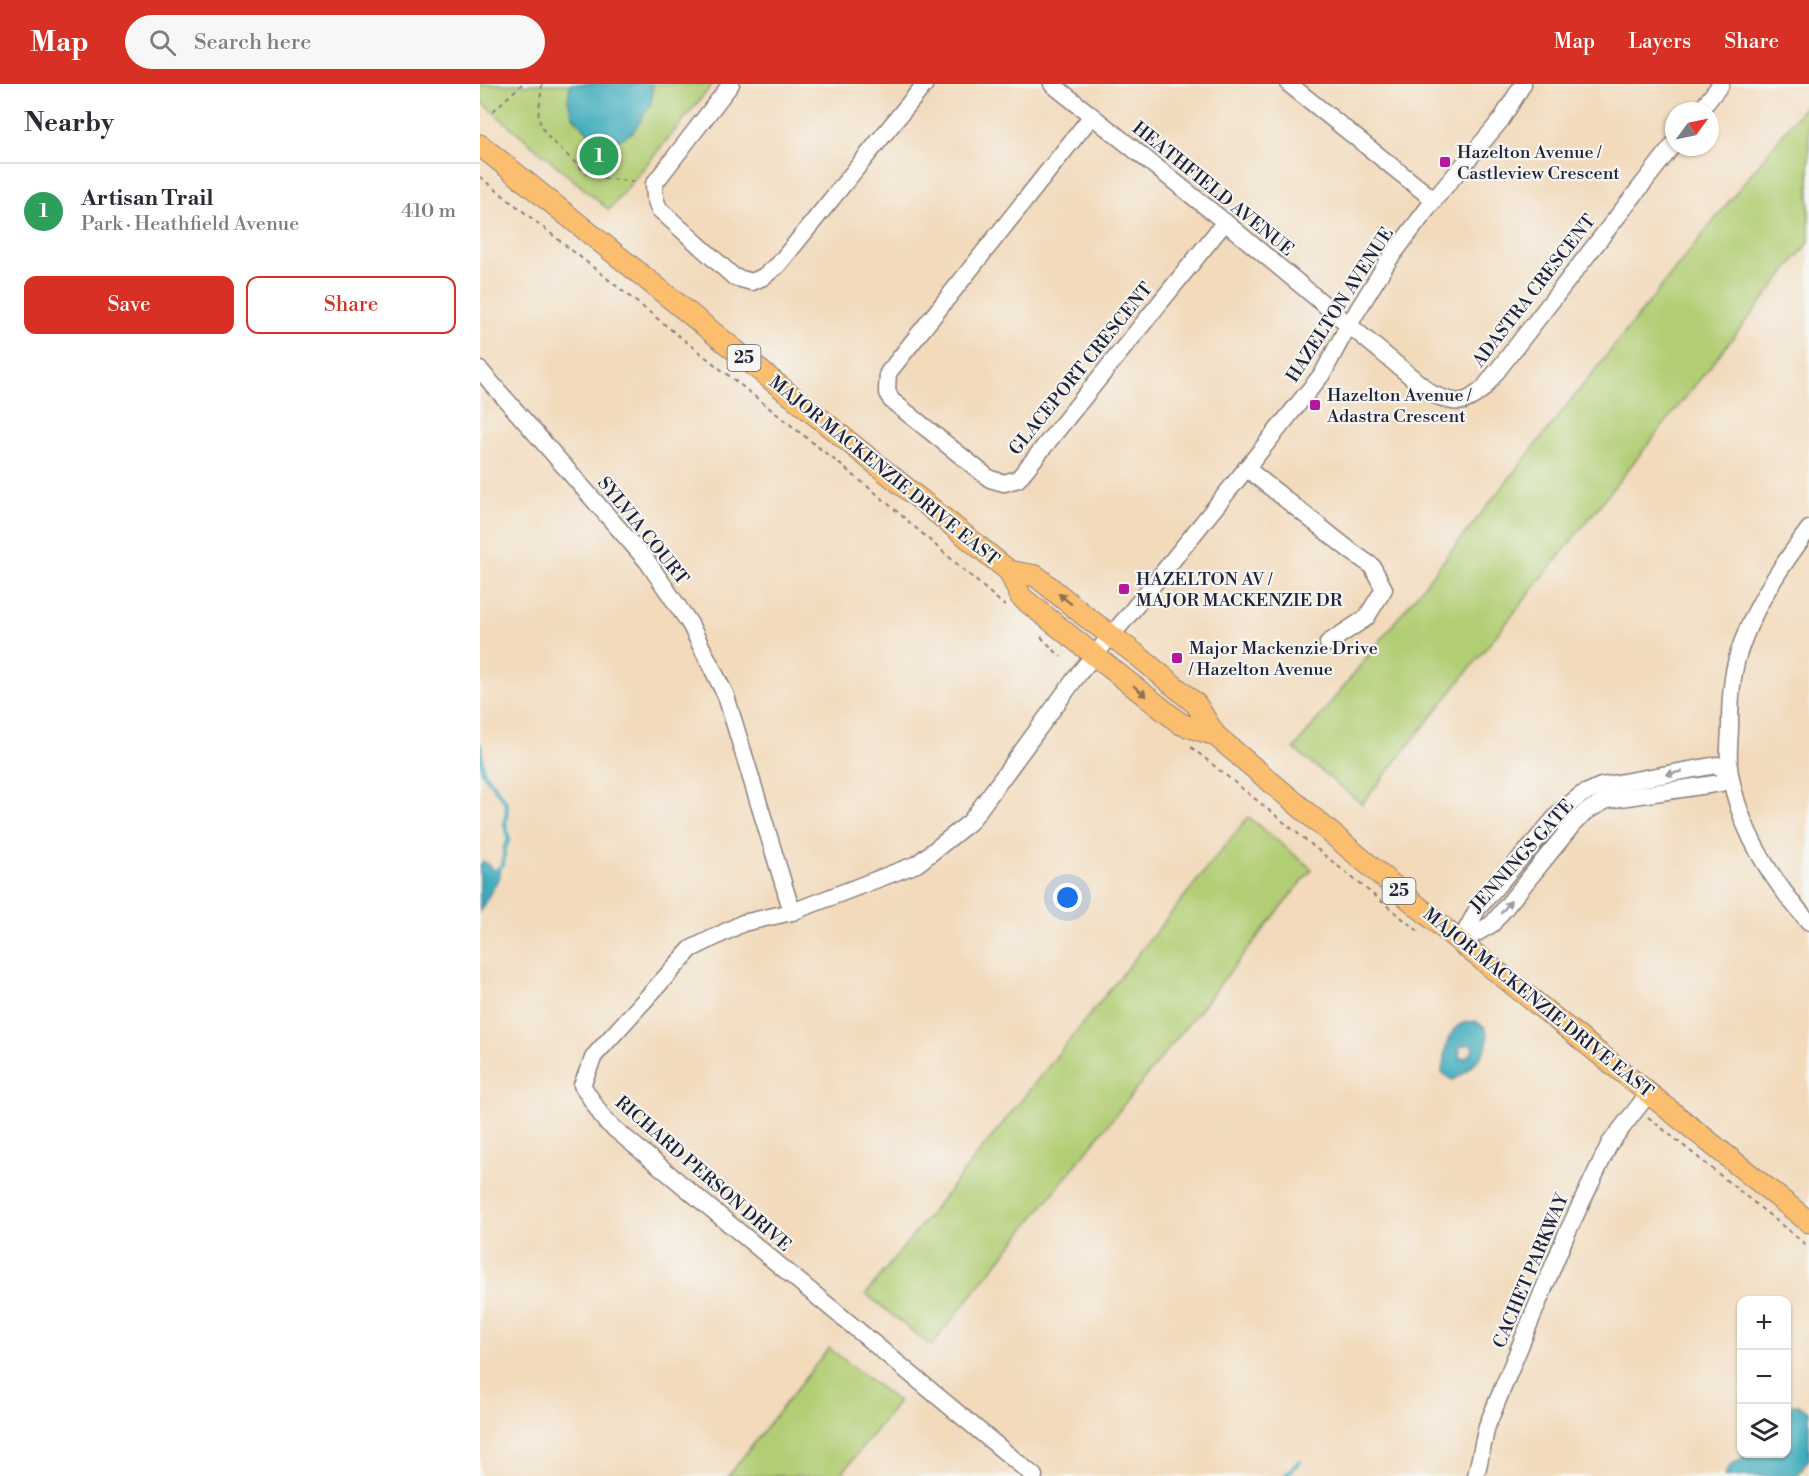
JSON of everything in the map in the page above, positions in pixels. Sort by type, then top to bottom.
[{"type":"main road","name":"MAJOR MACKENZIE DRIVE EAST","points":[[480,145],[1009,571],[1021,597],[1181,724],[1215,735]]},
{"type":"main road","name":"MAJOR MACKENZIE DRIVE EAST","points":[[1009,571],[1036,576],[1196,704],[1215,735],[1460,942],[1809,1222]]},
{"type":"street","points":[[730,84],[654,184],[655,198],[659,209],[734,277],[752,282],[763,277],[778,265],[925,84]]},
{"type":"street","name":"HEATHFIELD AVENUE","points":[[1052,84],[1225,222],[1348,326]]},
{"type":"street","points":[[1289,84],[1434,201]]},
{"type":"street","name":"HAZELTON AVENUE","points":[[1094,655],[1323,373],[1348,326],[1388,261],[1501,120],[1523,84]]},
{"type":"street","points":[[1707,102],[1721,84]]},
{"type":"street","name":"GLACEPORT CRESCENT","points":[[1091,117],[888,373],[887,390],[891,400],[990,479],[1004,483],[1018,479],[1225,222]]},
{"type":"street","name":"ADASTRA CRESCENT","points":[[1348,326],[1432,394],[1458,403],[1472,399],[1490,380],[1665,156]]},
{"type":"street","name":"SYLVIA COURT","points":[[480,370],[647,561],[690,624],[726,696],[792,912]]},
{"type":"street","points":[[1246,468],[1372,566],[1379,577],[1384,589],[1366,618],[1329,643]]},
{"type":"street","points":[[1809,529],[1776,573],[1740,645],[1730,697],[1729,773],[1744,824],[1786,896],[1809,922]]},
{"type":"street","name":"RICHARD PERSON DRIVE","points":[[1034,1476],[605,1121],[582,1085],[594,1056],[692,949],[743,922],[792,912],[917,864],[969,822],[1094,655]]},
{"type":"street","name":"JENNINGS GATE","points":[[1717,765],[1729,773],[1720,783],[1607,800],[1587,811],[1574,823],[1492,924],[1460,942],[1475,911],[1561,811],[1581,795],[1601,786],[1717,765]]},
{"type":"street","points":[[1561,811],[1574,823]]},
{"type":"street","name":"CACHET PARKWAY","points":[[1476,1476],[1486,1426],[1566,1235],[1610,1143],[1649,1093]]},
{"type":"path","points":[[492,111],[522,84]]},
{"type":"path","points":[[542,84],[538,118],[546,135],[585,172],[601,178],[654,184]]},
{"type":"path","points":[[480,177],[877,494],[1012,612]]},
{"type":"path","points":[[1039,635],[1061,657]]},
{"type":"green space","points":[[480,84],[713,84],[609,210],[480,101]]},
{"type":"green space","points":[[1809,101],[1809,242],[1362,804],[1294,749]]},
{"type":"green space","points":[[1248,817],[1312,869],[931,1346],[866,1294]]},
{"type":"green space","points":[[829,1348],[898,1402],[840,1476],[728,1476]]},
{"type":"water","points":[[570,84],[653,84],[651,104],[633,132],[619,140],[602,141],[593,138],[572,115],[568,100]]},
{"type":"water","points":[[483,861],[496,871],[500,871],[500,876],[480,911],[480,866]]},
{"type":"water","points":[[1475,1021],[1485,1027],[1488,1039],[1486,1047],[1472,1066],[1452,1080],[1442,1073],[1448,1039],[1463,1023]],"holes":[[[1471,1044],[1474,1049],[1468,1057],[1459,1058],[1460,1046]]]},
{"type":"water","points":[[1798,1405],[1809,1411],[1809,1459],[1797,1476],[1725,1476],[1731,1464],[1742,1458],[1791,1458],[1791,1406]]},
{"type":"waterway","points":[[480,745],[483,772],[505,801],[507,808],[505,824],[509,840],[505,847],[503,864],[496,871]]},
{"type":"waterway","points":[[1285,1476],[1300,1461]]},
{"type":"place","name":"Artisan Trail","points":[[599,156]]},
{"type":"place","name":"Hazelton Avenue / Castleview Crescent","points":[[1445,162]]},
{"type":"place","name":"Hazelton Avenue / Adastra Crescent","points":[[1315,405]]},
{"type":"place","name":"HAZELTON AV / MAJOR MACKENZIE DR","points":[[1124,589]]},
{"type":"place","name":"Major Mackenzie Drive / Hazelton Avenue","points":[[1177,658]]}]
